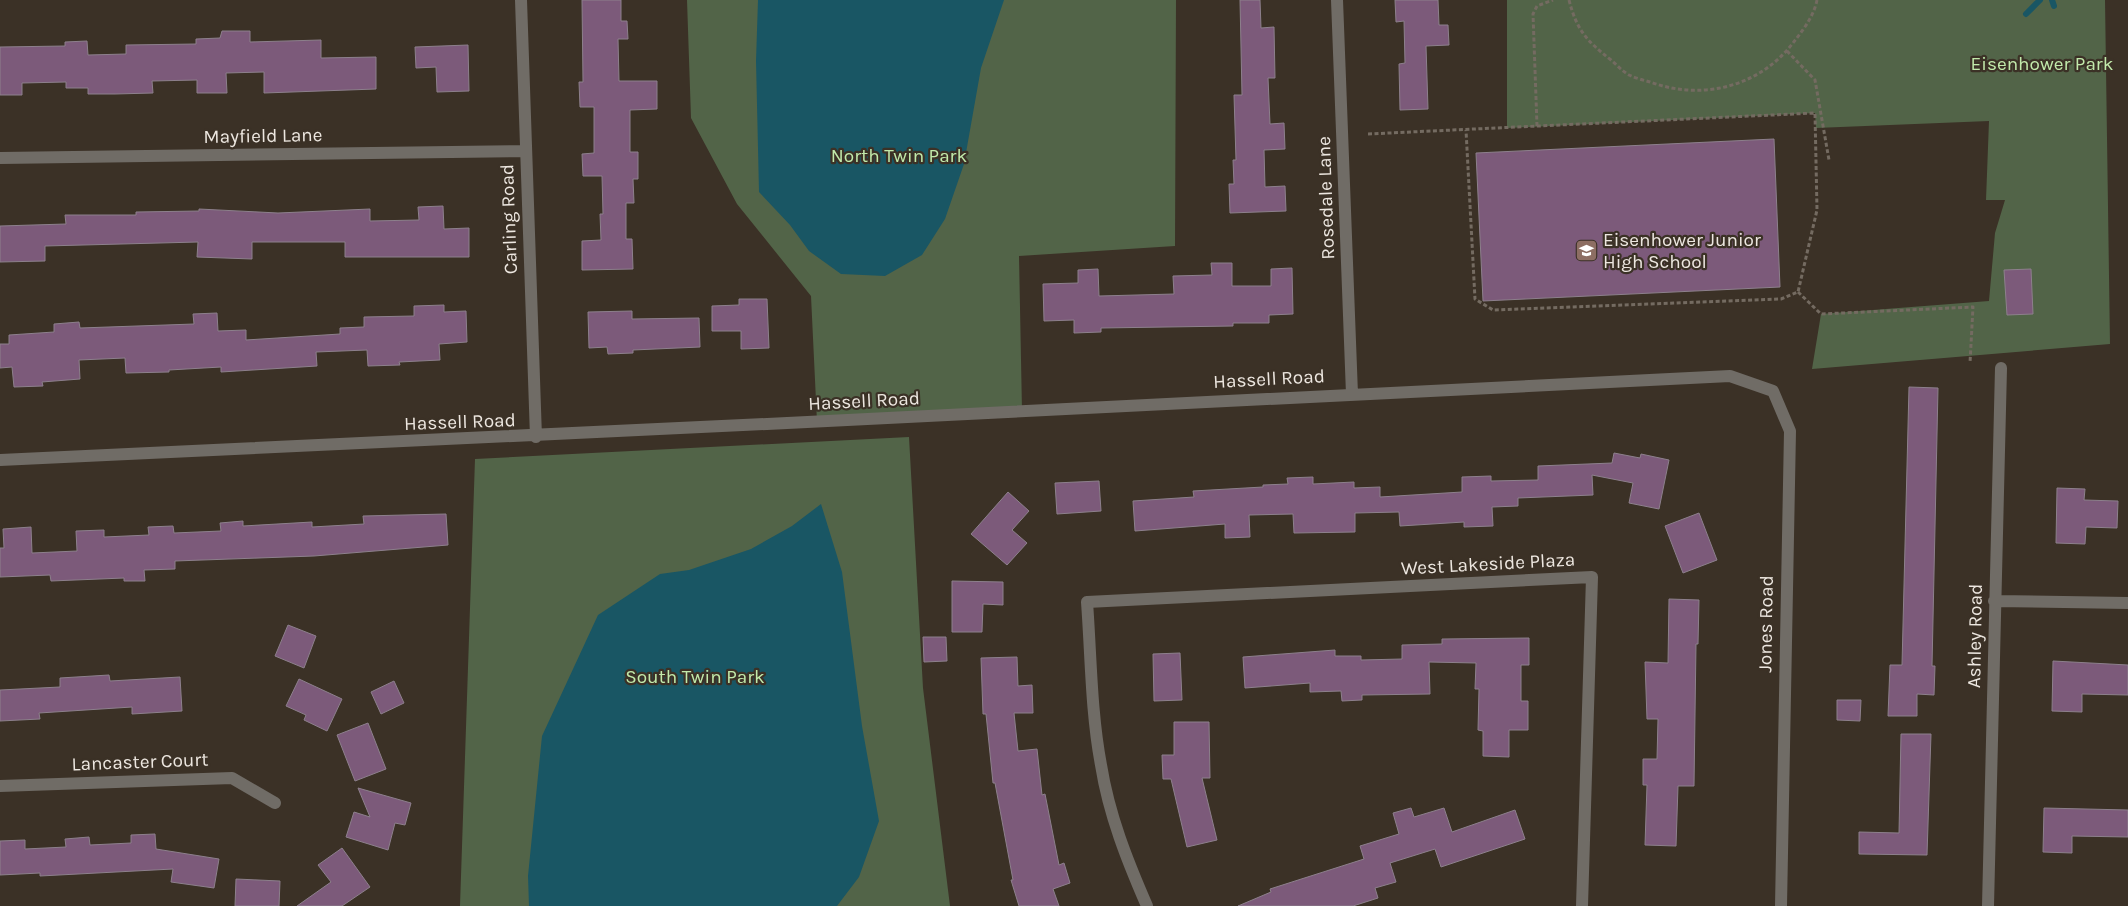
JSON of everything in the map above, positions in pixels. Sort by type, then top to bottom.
[{"type":"street","name":"Carling Road","points":[[521,0],[536,437]]},
{"type":"street","name":"Rosedale Lane","points":[[1337,0],[1352,394]]},
{"type":"street","name":"Mayfield Lane","points":[[0,158],[526,151]]},
{"type":"street","name":"Ashley Road","points":[[1988,906],[2001,368]]},
{"type":"street","name":"Hassell Road","points":[[0,460],[536,437],[1730,376]]},
{"type":"street","name":"Jones Road","points":[[1730,376],[1773,391],[1790,431],[1780,906]]},
{"type":"street","name":"West Lakeside Plaza","points":[[1147,906],[1125,855],[1101,767],[1096,732],[1087,602],[1592,577],[1582,906]]},
{"type":"street","points":[[1994,601],[2128,603]]},
{"type":"street","name":"Lancaster Court","points":[[0,786],[232,778],[275,803]]},
{"type":"path","points":[[1537,126],[1533,14],[1537,6],[1553,0]]},
{"type":"path","points":[[1569,0],[1573,16],[1587,41],[1629,75],[1668,89],[1700,91],[1725,88],[1743,81],[1772,65],[1786,51],[1815,10],[1817,0]]},
{"type":"path","points":[[1786,51],[1815,80],[1829,160]]},
{"type":"path","points":[[1368,134],[1815,113],[1820,111]]},
{"type":"path","points":[[1798,292],[1817,210],[1815,113]]},
{"type":"path","points":[[1466,130],[1475,299],[1493,310],[1781,299],[1798,292]]},
{"type":"path","points":[[1798,292],[1821,314],[1973,307],[1970,363]]},
{"type":"green space","name":"North Twin Park","points":[[687,0],[1176,0],[1175,246],[1019,256],[1022,411],[817,422],[811,296],[737,204],[691,118]]},
{"type":"green space","name":"Eisenhower Park","points":[[1507,0],[2105,0],[2110,344],[1812,369],[1821,314],[1989,301],[1995,233],[2005,200],[1986,200],[1989,121],[1816,128],[1815,113],[1507,128]]},
{"type":"green space","name":"South Twin Park","points":[[909,437],[923,688],[950,906],[460,906],[475,459]]},
{"type":"water","points":[[758,0],[1004,0],[981,68],[964,164],[945,219],[922,255],[885,276],[841,274],[809,251],[790,225],[759,192],[756,61]]},
{"type":"water","points":[[821,504],[842,572],[862,726],[879,821],[859,877],[837,906],[529,906],[528,876],[542,736],[598,615],[660,574],[689,570],[751,549],[792,526]]},
{"type":"building","points":[[582,0],[621,0],[621,21],[627,21],[628,39],[618,39],[619,81],[657,81],[657,109],[630,110],[630,152],[638,152],[638,179],[633,179],[634,203],[626,203],[626,239],[632,239],[633,269],[582,270],[582,241],[601,240],[600,214],[603,214],[602,176],[583,176],[582,154],[594,153],[594,107],[580,107],[579,82],[583,82]]},
{"type":"building","points":[[1240,0],[1260,0],[1261,28],[1274,27],[1275,78],[1268,78],[1270,124],[1284,123],[1285,149],[1264,150],[1265,187],[1285,186],[1286,211],[1230,213],[1229,184],[1234,184],[1233,160],[1236,160],[1234,95],[1242,95]]},
{"type":"building","points":[[1395,0],[1438,0],[1439,25],[1448,25],[1449,45],[1426,46],[1428,109],[1400,110],[1399,64],[1405,63],[1404,21],[1396,22]]},
{"type":"building","points":[[222,31],[250,31],[250,42],[321,40],[321,58],[376,57],[376,89],[264,93],[264,72],[226,73],[227,93],[197,93],[197,80],[152,81],[153,93],[115,94],[88,94],[88,88],[66,88],[66,82],[22,83],[22,95],[0,95],[0,47],[65,46],[65,42],[87,41],[88,55],[126,54],[126,45],[196,44],[196,39],[220,38]]},
{"type":"building","points":[[468,45],[469,91],[437,92],[436,67],[416,68],[415,47]]},
{"type":"building","points":[[1774,139],[1780,287],[1483,301],[1476,153]]},
{"type":"building","points":[[443,206],[444,229],[469,228],[469,257],[345,257],[345,242],[252,242],[252,259],[197,257],[198,242],[45,246],[45,261],[0,262],[0,226],[66,224],[65,215],[136,215],[136,212],[199,211],[199,209],[278,213],[370,209],[370,221],[419,220],[418,207]]},
{"type":"building","points":[[1211,263],[1232,263],[1232,286],[1271,286],[1271,269],[1292,268],[1293,314],[1269,315],[1269,323],[1233,323],[1233,326],[1101,328],[1101,332],[1074,333],[1074,320],[1044,321],[1043,284],[1078,283],[1078,270],[1098,269],[1099,296],[1174,294],[1173,276],[1212,275]]},
{"type":"building","points":[[2031,269],[2033,314],[2007,315],[2004,270]]},
{"type":"building","points":[[739,299],[767,299],[769,348],[741,349],[741,331],[712,331],[712,306],[739,305]]},
{"type":"building","points":[[444,305],[444,312],[466,311],[467,342],[439,344],[440,360],[399,362],[400,365],[368,366],[367,350],[316,352],[317,366],[221,372],[221,367],[169,370],[169,372],[126,373],[125,358],[79,360],[80,379],[42,382],[43,386],[14,387],[12,367],[0,368],[0,344],[9,344],[9,335],[54,332],[54,324],[79,322],[80,328],[194,324],[193,314],[217,313],[218,331],[246,330],[246,340],[340,334],[340,328],[364,327],[364,317],[414,316],[414,306]]},
{"type":"building","points":[[632,311],[632,319],[699,318],[700,347],[633,350],[633,353],[608,354],[607,347],[589,348],[588,312]]},
{"type":"building","points":[[1909,387],[1938,388],[1932,666],[1935,666],[1934,695],[1917,694],[1917,716],[1888,716],[1890,665],[1902,665]]},
{"type":"building","points":[[1614,453],[1640,458],[1641,454],[1669,460],[1659,509],[1629,503],[1633,483],[1592,475],[1593,495],[1518,498],[1518,506],[1492,507],[1493,526],[1464,527],[1464,522],[1400,526],[1399,512],[1355,513],[1355,532],[1294,533],[1293,514],[1249,515],[1250,537],[1225,538],[1225,524],[1135,531],[1133,501],[1194,497],[1193,491],[1263,487],[1263,485],[1288,484],[1287,478],[1313,477],[1313,484],[1354,482],[1354,488],[1380,487],[1380,497],[1462,492],[1462,477],[1491,476],[1491,481],[1538,480],[1538,466],[1612,463]]},
{"type":"building","points":[[1099,481],[1101,511],[1057,514],[1055,483]]},
{"type":"building","points":[[2057,488],[2085,489],[2084,500],[2118,501],[2117,528],[2086,527],[2085,544],[2056,543]]},
{"type":"building","points":[[1008,492],[1029,511],[1012,530],[1027,543],[1007,565],[971,534]]},
{"type":"building","points":[[1699,513],[1717,560],[1683,573],[1665,526]]},
{"type":"building","points":[[446,514],[448,545],[314,556],[175,561],[175,569],[144,570],[145,581],[124,581],[124,578],[51,581],[50,575],[0,577],[0,548],[4,548],[3,529],[31,527],[32,553],[77,551],[76,531],[104,530],[104,537],[149,535],[148,527],[173,526],[174,533],[221,531],[220,523],[243,521],[243,526],[312,522],[312,527],[364,524],[363,516]]},
{"type":"building","points":[[952,581],[1003,582],[1003,605],[983,604],[982,632],[952,632]]},
{"type":"building","points":[[1669,599],[1699,600],[1698,644],[1696,644],[1694,786],[1678,786],[1676,846],[1645,845],[1647,785],[1643,785],[1643,759],[1657,759],[1658,719],[1647,719],[1645,662],[1668,663]]},
{"type":"building","points":[[288,625],[316,636],[304,668],[275,656]]},
{"type":"building","points":[[923,637],[946,637],[947,661],[924,662]]},
{"type":"building","points":[[1529,638],[1529,665],[1521,665],[1521,701],[1528,701],[1528,730],[1509,730],[1509,757],[1483,756],[1483,731],[1478,730],[1479,689],[1475,689],[1476,663],[1429,662],[1430,694],[1362,695],[1362,700],[1342,701],[1341,691],[1310,692],[1310,683],[1245,688],[1243,657],[1335,650],[1335,656],[1361,656],[1361,660],[1402,659],[1402,645],[1442,644],[1442,639]]},
{"type":"building","points":[[1180,653],[1182,700],[1154,701],[1153,654]]},
{"type":"building","points":[[1017,657],[1018,686],[1032,685],[1033,713],[1014,713],[1018,751],[1037,749],[1042,795],[1045,794],[1059,865],[1064,863],[1070,883],[1053,889],[1059,906],[1019,906],[1011,880],[1013,880],[995,783],[993,783],[986,714],[983,714],[981,658]]},
{"type":"building","points":[[2053,661],[2128,665],[2128,695],[2082,694],[2082,712],[2052,711]]},
{"type":"building","points":[[109,675],[110,681],[180,677],[182,711],[132,714],[132,707],[39,713],[40,719],[0,721],[0,690],[60,687],[60,678]]},
{"type":"building","points":[[299,679],[342,699],[327,731],[304,720],[306,715],[286,706]]},
{"type":"building","points":[[394,681],[404,703],[381,714],[371,692]]},
{"type":"building","points":[[1837,700],[1861,700],[1860,721],[1837,720]]},
{"type":"building","points":[[1174,722],[1209,722],[1210,778],[1202,778],[1217,840],[1187,847],[1171,779],[1163,779],[1162,755],[1174,755]]},
{"type":"building","points":[[368,723],[386,769],[355,781],[337,735]]},
{"type":"building","points":[[1901,734],[1931,734],[1927,855],[1859,854],[1859,832],[1899,833]]},
{"type":"building","points":[[358,788],[411,803],[405,825],[395,823],[388,850],[346,837],[354,812],[370,817]]},
{"type":"building","points":[[1411,808],[1414,817],[1444,808],[1452,832],[1515,810],[1525,839],[1441,867],[1435,849],[1390,863],[1396,882],[1375,888],[1378,898],[1353,906],[1238,906],[1271,892],[1270,889],[1364,859],[1360,846],[1399,834],[1393,813]]},
{"type":"building","points":[[2044,808],[2128,810],[2128,837],[2072,836],[2072,853],[2043,852]]},
{"type":"building","points":[[155,834],[156,849],[219,859],[214,888],[171,882],[173,869],[40,876],[40,873],[0,875],[0,841],[25,840],[25,849],[66,847],[65,839],[89,837],[90,845],[131,843],[131,835]]},
{"type":"building","points":[[342,848],[370,887],[342,906],[297,906],[331,882],[318,865]]},
{"type":"building","points":[[236,879],[280,881],[279,906],[235,906]]},
{"type":"waterway","points":[[2026,14],[2040,0]]},
{"type":"waterway","points":[[2052,0],[2054,6]]},
{"type":"place","name":"Eisenhower Junior High School","points":[[1587,251]]}]
